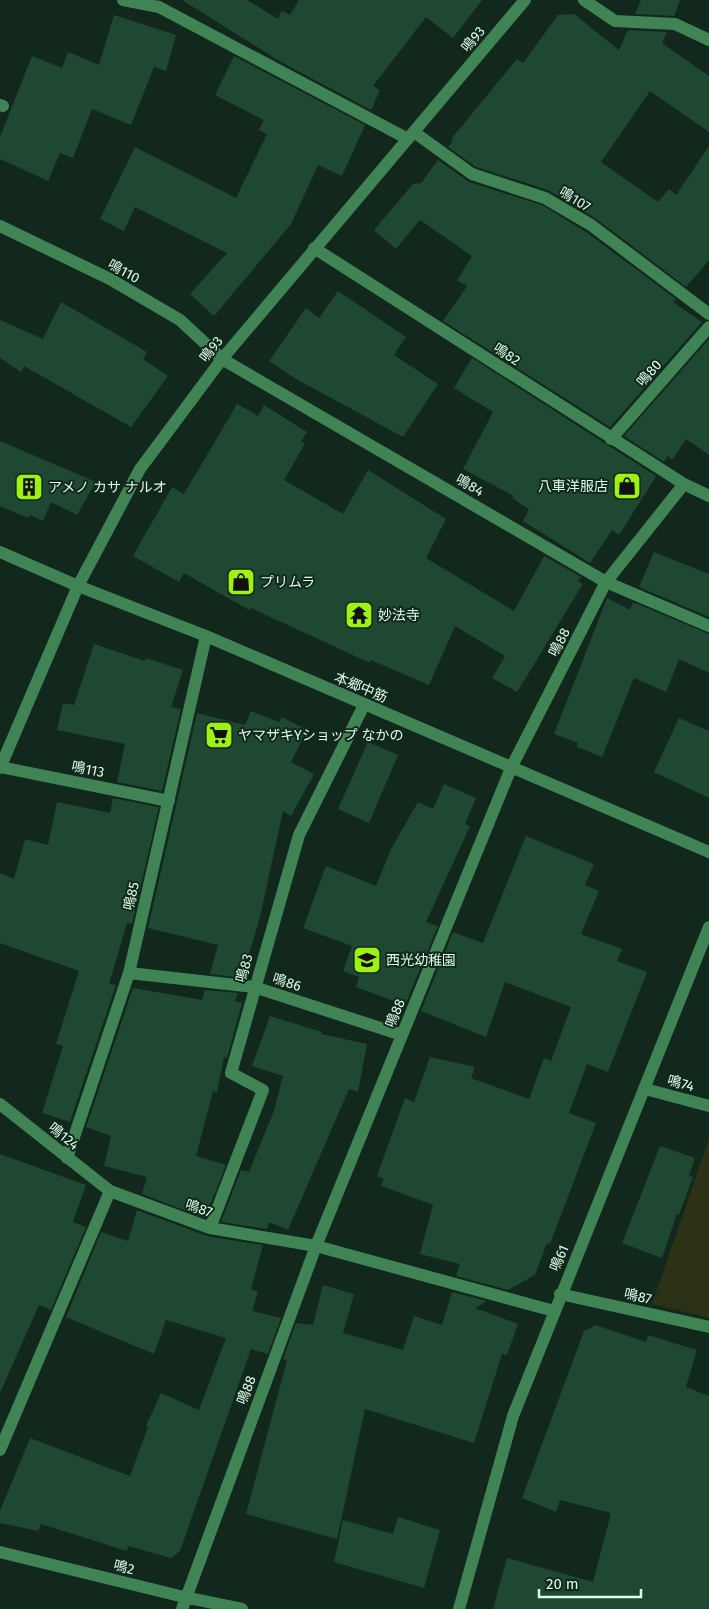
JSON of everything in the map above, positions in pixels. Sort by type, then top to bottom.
[{"type":"street","name":"鳴107","points":[[123,0],[160,8],[411,136],[472,174],[545,198],[591,225],[709,314]]},
{"type":"street","name":"鳴93","points":[[0,767],[78,586],[140,469],[222,359],[525,0]]},
{"type":"street","points":[[584,0],[615,22],[675,24],[709,40]]},
{"type":"street","name":"鳴110","points":[[0,226],[110,279],[180,320],[222,359]]},
{"type":"street","name":"鳴82","points":[[314,248],[684,484]]},
{"type":"street","name":"鳴80","points":[[611,439],[709,327]]},
{"type":"street","name":"鳴84","points":[[222,359],[606,582],[709,626]]},
{"type":"street","points":[[684,484],[709,496]]},
{"type":"street","name":"鳴88","points":[[183,1603],[316,1246],[511,768],[606,582],[684,484]]},
{"type":"street","name":"本郷中筋","points":[[0,552],[78,586],[206,636],[709,852]]},
{"type":"street","name":"鳴85","points":[[67,1158],[129,973],[206,636]]},
{"type":"street","name":"鳴83","points":[[210,1228],[263,1090],[230,1073],[254,987],[299,835],[364,705]]},
{"type":"street","name":"鳴113","points":[[0,767],[169,801]]},
{"type":"street","name":"鳴61","points":[[460,1609],[512,1416],[709,927]]},
{"type":"street","name":"鳴86","points":[[129,973],[254,987],[402,1035]]},
{"type":"street","name":"鳴74","points":[[645,1089],[709,1106]]},
{"type":"street","name":"鳴124","points":[[0,1104],[110,1191]]},
{"type":"street","points":[[0,1450],[110,1191]]},
{"type":"street","name":"鳴87","points":[[110,1191],[210,1228],[316,1246],[554,1311]]},
{"type":"street","name":"鳴87","points":[[560,1294],[709,1327]]},
{"type":"street","name":"鳴2","points":[[0,1552],[183,1603],[242,1609]]},
{"type":"green space","points":[[709,1139],[709,1318],[652,1304]]},
{"type":"building","points":[[182,0],[247,0],[278,19],[282,11],[290,15],[299,0],[482,0],[453,38],[426,17],[373,86],[380,90],[371,110],[281,62]]},
{"type":"building","points":[[641,0],[680,0],[674,16],[635,14]]},
{"type":"building","points":[[574,14],[619,50],[628,30],[667,32],[662,43],[709,76],[709,132],[650,91],[601,162],[658,202],[669,189],[676,195],[709,146],[709,260],[686,287],[595,218],[548,190],[476,167],[448,147],[453,140],[452,138],[517,59],[523,63],[558,15]]},
{"type":"building","points":[[114,15],[176,35],[166,71],[154,67],[131,125],[92,109],[73,158],[60,153],[48,181],[0,159],[0,137],[32,56],[62,68],[68,52],[99,65]]},
{"type":"building","points":[[234,56],[365,125],[342,176],[318,165],[291,224],[214,316],[190,294],[227,253],[135,207],[124,231],[100,219],[135,147],[236,198],[267,134],[259,130],[264,120],[215,95]]},
{"type":"building","points":[[438,160],[469,182],[542,205],[586,232],[676,299],[673,302],[702,322],[610,427],[443,321],[467,286],[457,280],[472,256],[420,220],[396,249],[374,230],[413,184],[421,183]]},
{"type":"building","points":[[338,291],[406,337],[394,355],[438,384],[403,437],[296,379],[269,361],[306,308],[319,318]]},
{"type":"building","points":[[61,302],[147,352],[143,359],[168,376],[131,427],[24,366],[21,372],[0,358],[0,320],[43,339]]},
{"type":"building","points":[[709,339],[709,455],[686,439],[672,460],[668,456],[664,462],[624,436]]},
{"type":"building","points":[[472,358],[656,476],[619,535],[612,530],[590,563],[523,521],[529,509],[512,498],[514,496],[463,469],[493,412],[454,388]]},
{"type":"building","points":[[237,404],[258,416],[264,405],[307,432],[301,441],[305,444],[284,480],[343,514],[368,470],[446,519],[426,558],[514,611],[544,556],[581,577],[578,581],[583,584],[517,692],[492,678],[505,656],[455,626],[429,685],[371,660],[370,663],[251,608],[249,610],[184,573],[179,582],[133,556],[172,487],[184,494]]},
{"type":"building","name":"アメノ カサ ナルオ","points":[[0,441],[96,482],[77,515],[51,502],[43,521],[30,515],[28,518],[0,506]]},
{"type":"building","points":[[654,552],[709,574],[709,617],[639,587]]},
{"type":"building","points":[[607,598],[630,610],[633,602],[709,634],[709,673],[679,659],[666,692],[634,678],[602,757],[577,747],[578,743],[554,734]]},
{"type":"building","points":[[94,644],[145,661],[146,658],[183,670],[171,707],[181,709],[162,791],[117,782],[125,744],[57,730],[63,703],[74,705]]},
{"type":"building","points":[[251,711],[279,722],[282,717],[307,730],[291,762],[314,774],[291,816],[283,811],[260,917],[242,978],[210,974],[218,945],[148,928],[197,713],[245,725]]},
{"type":"building","points":[[679,718],[709,731],[709,798],[654,772]]},
{"type":"building","points":[[368,742],[398,755],[369,823],[338,809]]},
{"type":"building","points":[[444,784],[476,798],[465,824],[470,826],[426,922],[438,926],[405,1005],[356,987],[359,977],[343,971],[352,946],[303,928],[326,866],[376,886],[391,849],[418,802],[433,809]]},
{"type":"building","points":[[113,798],[159,807],[132,924],[127,923],[109,984],[116,985],[70,1122],[42,1113],[63,1046],[56,1044],[79,971],[0,943],[0,873],[14,879],[25,839],[48,845],[57,802],[110,813]]},
{"type":"building","points":[[526,836],[594,864],[585,885],[599,891],[581,934],[622,949],[617,961],[647,972],[608,1072],[587,1064],[569,1113],[596,1123],[550,1244],[547,1243],[535,1275],[508,1290],[456,1276],[460,1264],[420,1254],[433,1205],[381,1186],[384,1179],[377,1176],[405,1098],[414,1102],[430,1057],[475,1067],[471,1078],[529,1099],[544,1058],[551,1061],[571,1007],[505,982],[486,1037],[421,1011],[453,932],[483,943]]},
{"type":"building","points":[[133,988],[202,1000],[205,990],[238,993],[235,1001],[242,1003],[227,1058],[224,1057],[217,1092],[213,1091],[196,1156],[226,1165],[205,1218],[142,1194],[147,1177],[104,1166],[111,1136],[86,1127]]},
{"type":"building","points":[[270,1016],[322,1032],[321,1034],[367,1044],[358,1092],[349,1089],[288,1230],[269,1222],[267,1229],[221,1222],[241,1170],[249,1172],[274,1111],[283,1076],[252,1066]]},
{"type":"building","points":[[660,1146],[695,1158],[689,1176],[693,1177],[679,1215],[677,1214],[662,1258],[622,1243]]},
{"type":"building","points":[[0,1154],[86,1185],[73,1222],[86,1227],[51,1310],[39,1305],[0,1393]]},
{"type":"building","points":[[137,1210],[207,1236],[263,1245],[251,1289],[258,1292],[252,1311],[281,1318],[268,1354],[251,1349],[180,1551],[171,1558],[128,1546],[127,1551],[41,1524],[38,1531],[0,1523],[0,1511],[30,1438],[130,1476],[148,1427],[146,1426],[161,1393],[199,1410],[226,1338],[166,1320],[154,1354],[66,1317],[101,1232],[128,1241]]},
{"type":"building","points":[[323,1285],[354,1294],[343,1333],[403,1350],[414,1316],[442,1325],[452,1292],[487,1301],[475,1308],[518,1324],[507,1355],[502,1354],[474,1443],[365,1409],[337,1539],[246,1514],[287,1360],[283,1359],[296,1323],[313,1325]]},
{"type":"building","points":[[595,1325],[646,1342],[648,1335],[697,1350],[686,1387],[709,1396],[709,1609],[493,1609],[507,1558],[593,1582],[611,1513],[560,1500],[556,1512],[522,1498],[584,1331]]},
{"type":"building","points":[[398,1517],[440,1530],[424,1588],[334,1562],[343,1520],[393,1534]]},
{"type":"place","name":"八車洋服店","points":[[627,486]]},
{"type":"place","name":"アメノ カサ ナルオ","points":[[29,487]]},
{"type":"place","name":"プリムラ","points":[[241,582]]},
{"type":"place","name":"妙法寺","points":[[359,615]]},
{"type":"place","name":"ヤマザキYショップ なかの","points":[[219,735]]},
{"type":"place","name":"西光幼稚園","points":[[367,960]]}]
